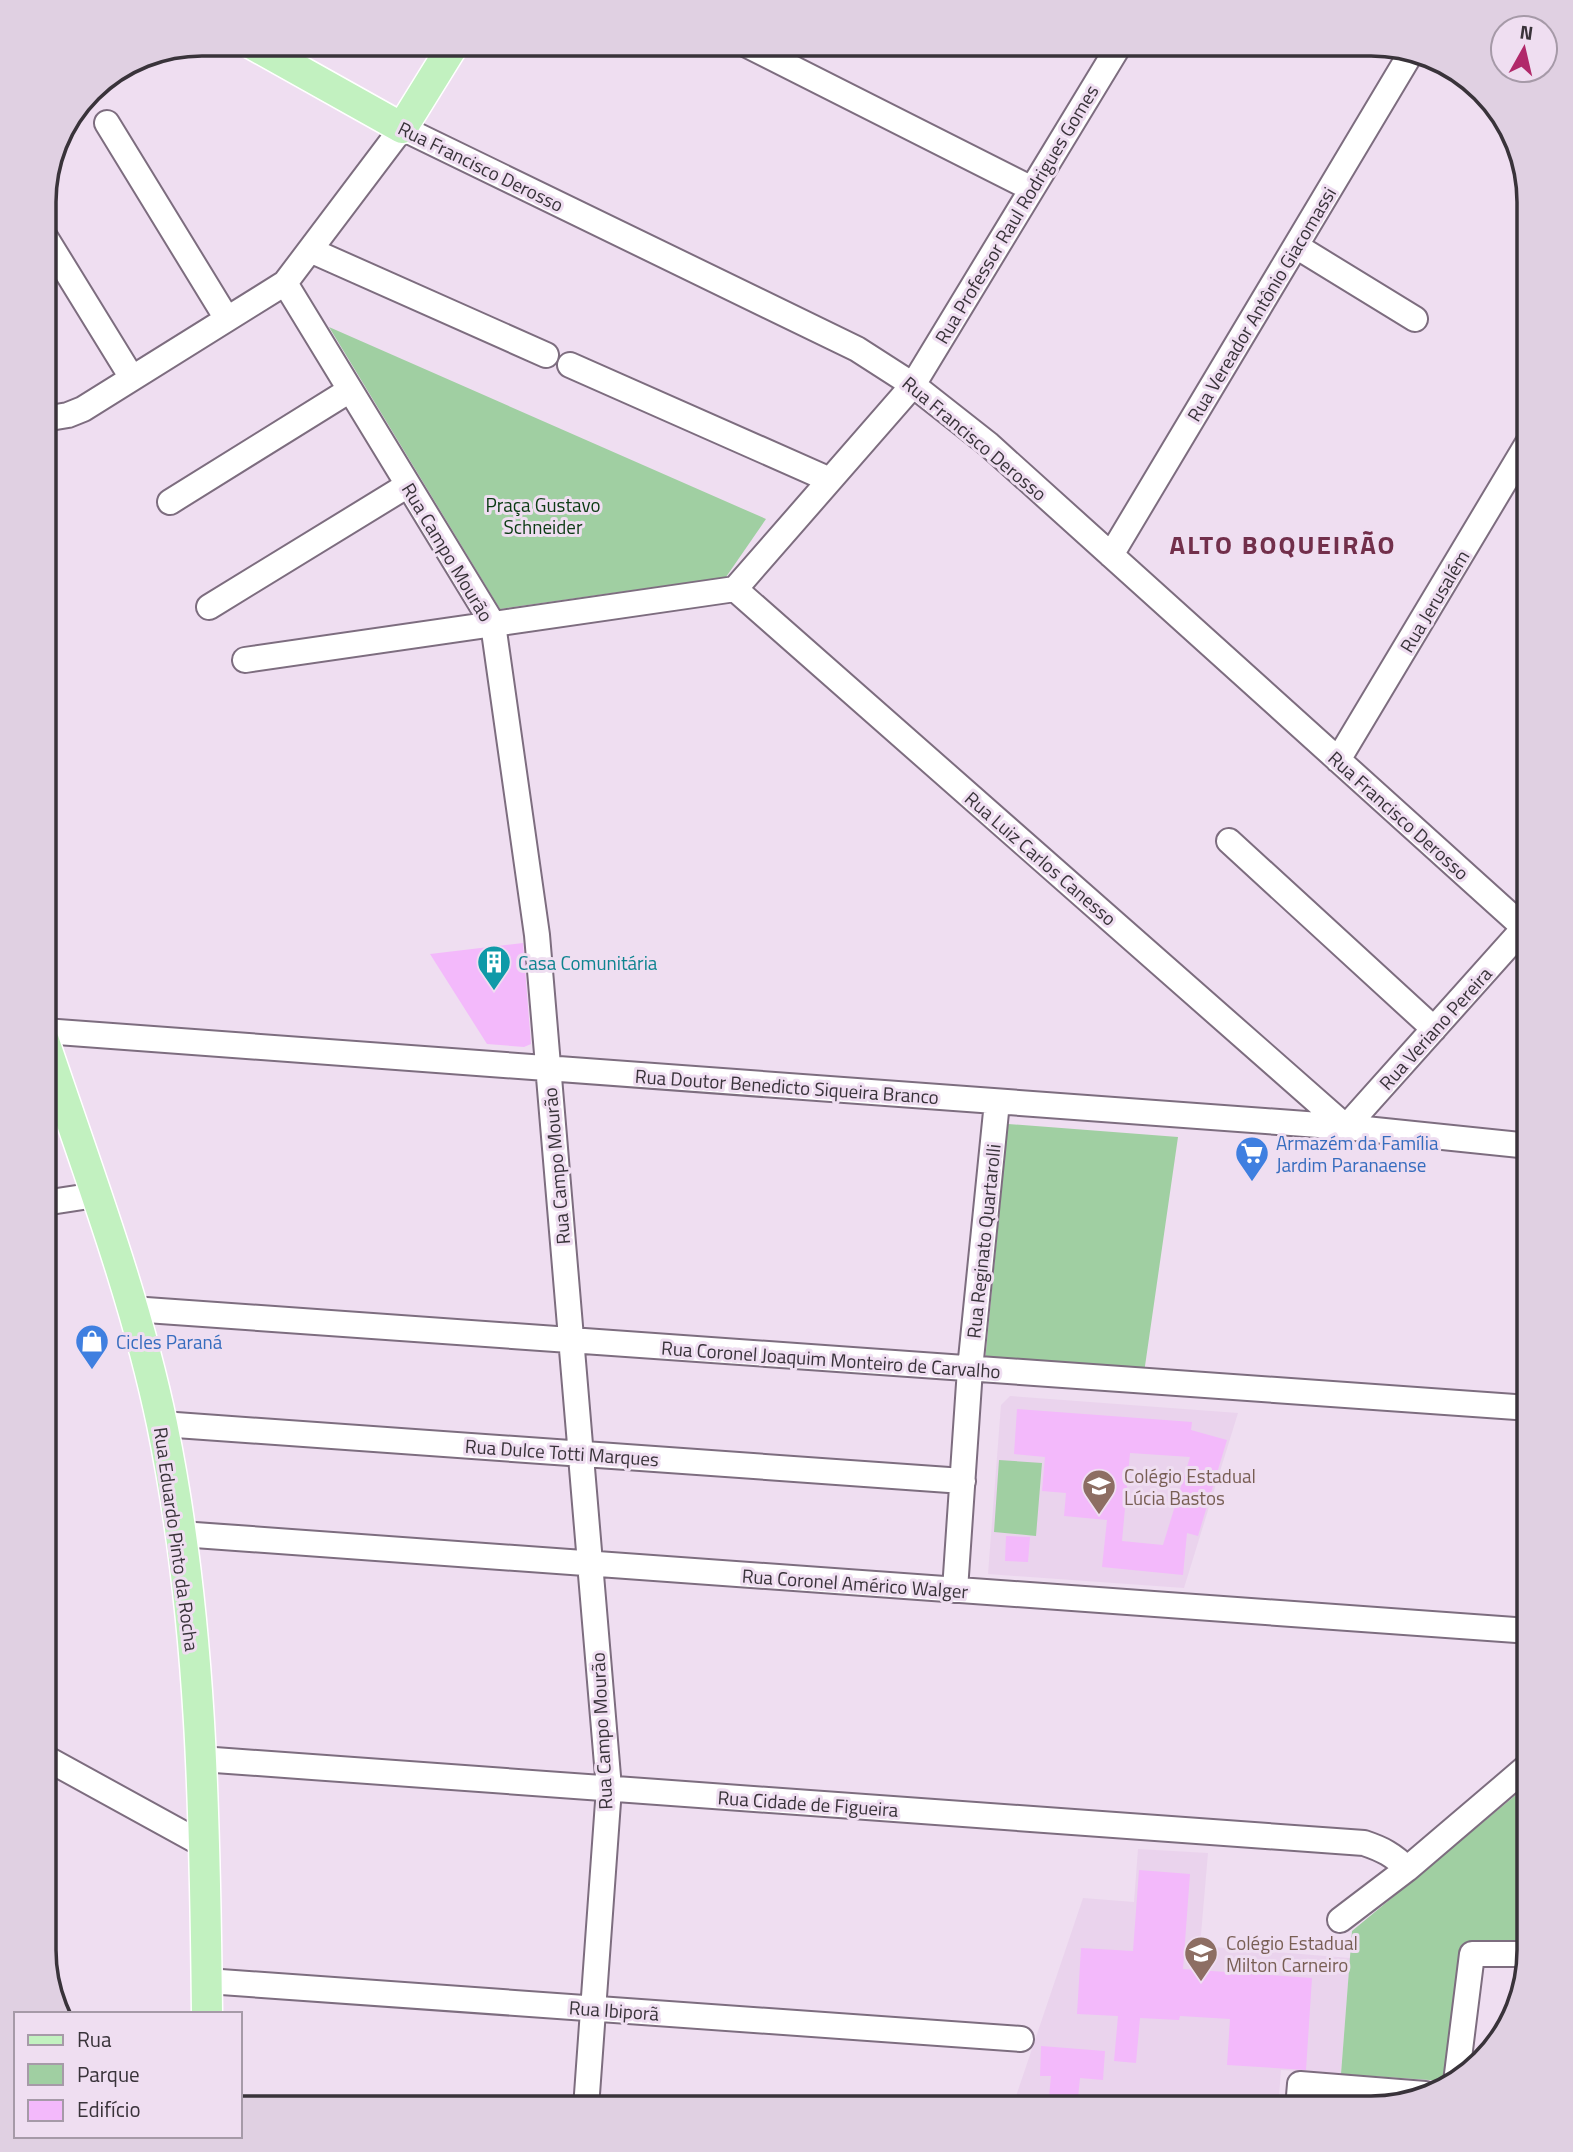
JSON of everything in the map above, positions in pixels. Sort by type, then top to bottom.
[{"type":"main road","name":"Rua Francisco Derosso","points":[[273,56],[402,128]]},
{"type":"main road","points":[[402,128],[447,56]]},
{"type":"main road","name":"Rua Eduardo Pinto da Rocha","points":[[56,1077],[132,1309],[162,1424],[181,1534],[201,1759],[207,2012]]},
{"type":"street","points":[[769,56],[1032,189]]},
{"type":"street","name":"Rua Professor Raul Rodrigues Gomes","points":[[735,589],[913,385],[1113,56]]},
{"type":"street","name":"Rua Vereador Antônio Giacomassi","points":[[1111,555],[1406,61]]},
{"type":"street","points":[[107,123],[227,319]]},
{"type":"street","points":[[56,417],[83,409],[285,283],[402,128]]},
{"type":"street","name":"Rua Francisco Derosso","points":[[402,128],[857,349],[913,385],[988,444],[1517,921]]},
{"type":"street","points":[[1296,246],[1415,319]]},
{"type":"street","points":[[310,250],[546,355]]},
{"type":"street","points":[[56,254],[132,378]]},
{"type":"street","name":"Rua Campo Mourão","points":[[285,283],[493,624],[537,935],[609,1788],[587,2096]]},
{"type":"street","points":[[570,365],[830,480]]},
{"type":"street","points":[[170,502],[350,390]]},
{"type":"street","name":"Rua Jerusalém","points":[[1338,760],[1517,461]]},
{"type":"street","points":[[209,607],[408,485]]},
{"type":"street","points":[[245,660],[735,589]]},
{"type":"street","name":"Rua Luiz Carlos Canesso","points":[[735,589],[1346,1127]]},
{"type":"street","points":[[1229,841],[1434,1029]]},
{"type":"street","name":"Rua Veriano Pereira","points":[[1346,1127],[1517,941]]},
{"type":"street","name":"Rua Doutor Benedicto Siqueira Branco","points":[[56,1032],[1346,1127],[1517,1145]]},
{"type":"street","name":"Rua Reginato Quartarolli","points":[[955,1590],[970,1369],[997,1102]]},
{"type":"street","points":[[56,1201],[96,1195]]},
{"type":"street","name":"Rua Coronel Joaquim Monteiro de Carvalho","points":[[132,1309],[1517,1407]]},
{"type":"street","name":"Rua Dulce Totti Marques","points":[[162,1424],[962,1480]]},
{"type":"street","name":"Rua Coronel Américo Walger","points":[[181,1534],[1517,1630]]},
{"type":"street","name":"Rua Cidade de Figueira","points":[[201,1759],[1364,1843],[1396,1857],[1407,1869]]},
{"type":"street","points":[[56,1764],[204,1845]]},
{"type":"street","points":[[1340,1920],[1407,1869],[1517,1775]]},
{"type":"street","points":[[1458,2067],[1472,1954],[1517,1954]]},
{"type":"street","name":"Rua Ibiporã","points":[[207,1981],[1021,2039]]},
{"type":"street","points":[[1299,2096],[1392,2095]]},
{"type":"shaded area","name":"Colégio Estadual Lúcia Bastos","points":[[1010,1396],[1238,1413],[1184,1588],[988,1574],[1001,1405]]},
{"type":"shaded area","name":"Colégio Estadual Milton Carneiro","points":[[1138,1849],[1208,1853],[1200,1946],[1350,1958],[1341,2074],[1281,2070],[1279,2096],[1016,2096],[1083,1898],[1134,1902]]},
{"type":"green space","name":"Praça Gustavo Schneider","points":[[329,327],[766,519],[726,577],[500,609]]},
{"type":"green space","points":[[1008,1124],[1178,1137],[1144,1373],[985,1361]]},
{"type":"green space","points":[[999,1460],[1042,1463],[1036,1536],[994,1532]]},
{"type":"green space","points":[[1517,1794],[1517,1943],[1464,1943],[1445,2076],[1436,2080],[1341,2074],[1352,1931]]},
{"type":"building","name":"Casa Comunitária","points":[[523,943],[531,1044],[524,1047],[487,1044],[430,954]]},
{"type":"building","points":[[1017,1409],[1192,1422],[1191,1430],[1227,1440],[1198,1536],[1187,1533],[1183,1575],[1102,1567],[1107,1520],[1064,1516],[1066,1493],[1042,1491],[1045,1457],[1014,1454]],"holes":[[[1130,1453],[1190,1457],[1163,1545],[1122,1541]]]},
{"type":"building","points":[[1006,1536],[1030,1537],[1028,1562],[1005,1561]]},
{"type":"building","points":[[1139,1870],[1190,1874],[1183,1969],[1312,1978],[1306,2070],[1227,2065],[1230,2019],[1180,2016],[1179,2020],[1140,2018],[1136,2063],[1114,2061],[1118,2016],[1077,2014],[1081,1948],[1133,1951]]},
{"type":"building","points":[[1041,2046],[1105,2051],[1103,2080],[1080,2078],[1078,2096],[1049,2096],[1051,2076],[1040,2076]]},
{"type":"place","name":"Casa Comunitária","points":[[494,992]]},
{"type":"place","name":"Armazém da Família Jardim Paranaense","points":[[1252,1183]]},
{"type":"place","name":"Cicles Paraná","points":[[92,1371]]},
{"type":"place","name":"Colégio Estadual Lúcia Bastos","points":[[1099,1516]]},
{"type":"place","name":"Colégio Estadual Milton Carneiro","points":[[1201,1983]]},
{"type":"district","name":"ALTO BOQUEIRÃO","points":[[1283,544]]}]
